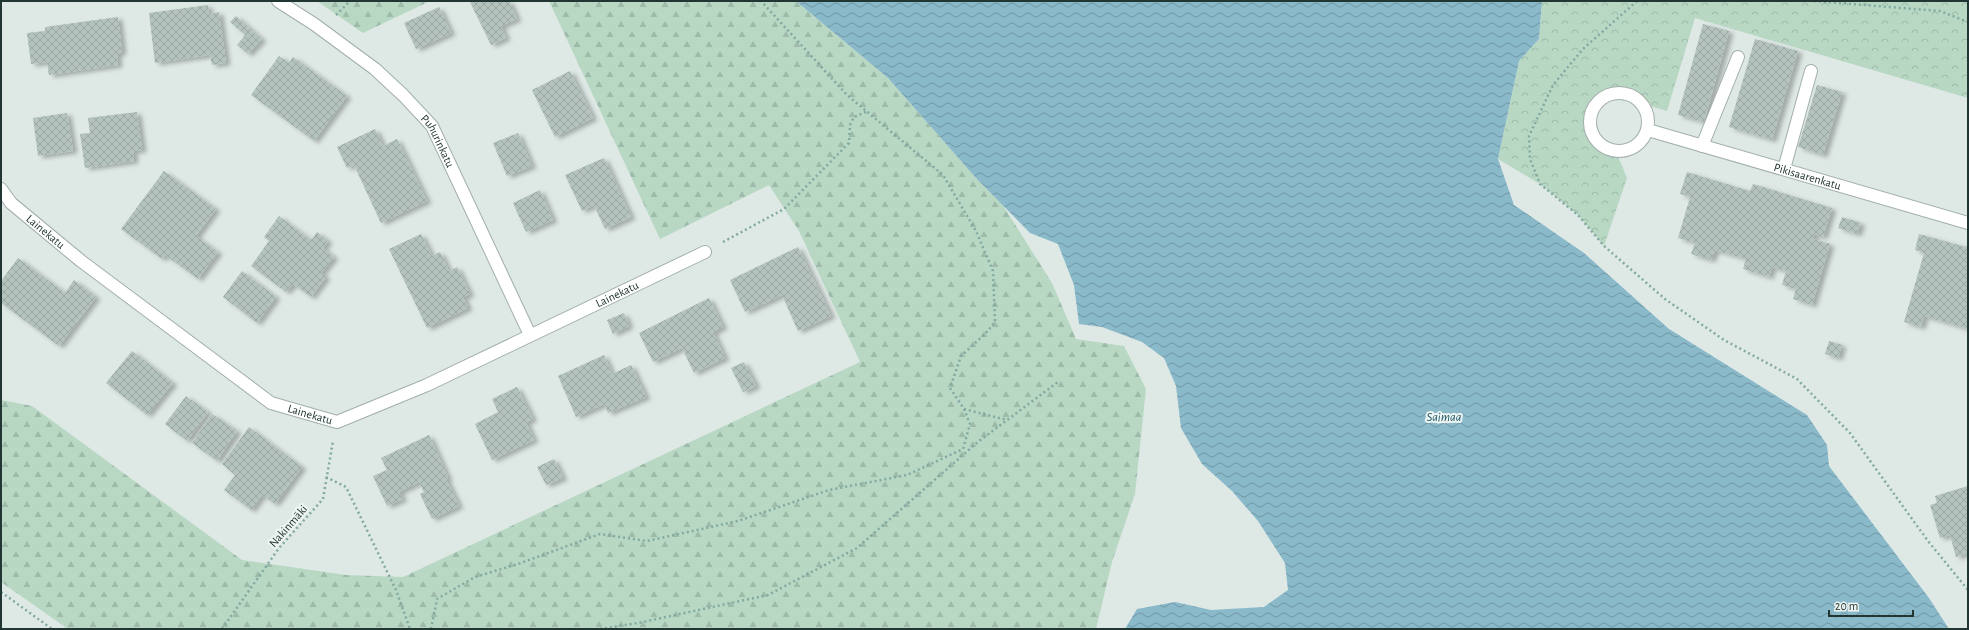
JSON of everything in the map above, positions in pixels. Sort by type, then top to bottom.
[{"type":"street","name":"Puhurinkatu","points":[[278,1],[314,24],[375,70],[403,95],[432,126],[530,335]]},
{"type":"street","points":[[1702,146],[1738,57]]},
{"type":"street","points":[[1784,169],[1811,71]]},
{"type":"street","points":[[1619,93],[1628,94],[1640,102],[1646,110],[1648,130],[1639,144],[1632,149],[1624,151],[1611,151],[1598,143],[1590,127],[1590,118],[1593,109],[1604,98],[1619,93]]},
{"type":"street","name":"Pikisaarenkatu","points":[[1648,130],[1968,223]]},
{"type":"street","name":"Lainekatu","points":[[1,189],[11,203],[81,261],[271,403],[337,422],[427,385],[705,252]]},
{"type":"path","points":[[431,629],[437,599],[475,577],[518,564],[600,534],[647,541],[738,521],[829,490],[907,475],[964,449],[970,424],[964,409],[950,388],[961,356],[985,334],[995,322],[993,271],[976,231],[943,175],[847,95],[761,1]]},
{"type":"path","points":[[1637,1],[1583,49],[1553,85],[1529,136],[1530,159],[1540,184],[1578,216],[1604,246],[1665,299],[1724,340],[1797,379],[1850,433],[1928,541],[1968,590]]},
{"type":"path","points":[[1814,1],[1940,11],[1968,22]]},
{"type":"path","points":[[705,252],[784,208],[849,143],[850,125],[854,117],[866,112]]},
{"type":"path","points":[[600,629],[638,624],[768,595],[858,548],[979,441],[1058,382]]},
{"type":"path","points":[[964,409],[1008,420]]},
{"type":"path","name":"Nakinmäki","points":[[222,629],[279,548],[323,499],[337,422]]},
{"type":"path","points":[[326,477],[346,487],[396,590],[410,629]]},
{"type":"path","points":[[1,592],[52,629]]},
{"type":"green space","points":[[317,1],[430,1],[363,33]]},
{"type":"green space","points":[[549,1],[796,1],[888,78],[976,178],[1002,204],[1052,283],[1076,339],[1124,346],[1146,389],[1135,494],[1112,562],[1096,629],[68,629],[1,582],[1,400],[32,406],[242,560],[346,575],[403,577],[860,362],[799,231],[769,185],[660,239]]},
{"type":"green space","points":[[1542,1],[1968,1],[1968,98],[1695,18],[1667,111],[1643,103],[1627,95],[1618,93],[1606,96],[1598,102],[1592,111],[1590,121],[1596,140],[1605,148],[1616,152],[1627,178],[1604,246],[1578,215],[1540,184],[1498,159],[1519,61],[1539,39]]},
{"type":"water","name":"Saimaa","points":[[796,1],[1542,1],[1539,39],[1519,61],[1498,159],[1514,205],[1584,253],[1669,329],[1807,415],[1827,445],[1829,466],[1929,598],[1949,629],[1125,629],[1137,609],[1175,602],[1211,610],[1264,607],[1288,590],[1285,563],[1258,521],[1232,491],[1202,464],[1181,428],[1176,386],[1164,358],[1142,342],[1102,327],[1079,324],[1074,285],[1058,244],[1030,233],[976,178],[888,78]]},
{"type":"building","points":[[509,1],[517,19],[501,26],[506,38],[491,45],[470,2]]},
{"type":"building","points":[[208,5],[209,14],[219,12],[226,63],[212,65],[210,55],[155,63],[149,13]]},
{"type":"building","points":[[439,7],[451,33],[416,49],[404,23]]},
{"type":"building","points":[[236,16],[262,39],[248,54],[237,45],[245,35],[230,22]]},
{"type":"building","points":[[118,17],[122,52],[117,54],[118,65],[49,75],[47,62],[31,64],[27,33],[45,31],[45,27]]},
{"type":"building","points":[[1703,24],[1729,31],[1704,122],[1678,115]]},
{"type":"building","points":[[1755,39],[1798,51],[1772,140],[1729,127]]},
{"type":"building","points":[[279,56],[289,63],[293,57],[347,96],[314,141],[251,95]]},
{"type":"building","points":[[570,71],[593,118],[555,137],[532,90]]},
{"type":"building","points":[[1817,85],[1842,92],[1823,155],[1798,147]]},
{"type":"building","points":[[137,112],[142,150],[133,151],[134,161],[85,168],[80,134],[90,133],[88,118]]},
{"type":"building","points":[[67,113],[73,151],[38,156],[33,118]]},
{"type":"building","points":[[375,129],[383,146],[397,139],[427,201],[381,223],[354,165],[347,168],[337,147]]},
{"type":"building","points":[[518,133],[532,166],[507,176],[493,143]]},
{"type":"building","points":[[604,158],[631,217],[605,229],[594,205],[582,211],[565,175]]},
{"type":"building","points":[[164,171],[216,209],[196,236],[218,252],[198,279],[165,255],[162,259],[121,229]]},
{"type":"building","points":[[1687,172],[1750,191],[1753,184],[1832,208],[1823,237],[1814,234],[1813,239],[1830,244],[1812,305],[1793,299],[1796,289],[1782,285],[1786,271],[1772,267],[1769,277],[1743,269],[1746,259],[1715,250],[1711,260],[1691,254],[1695,243],[1678,238],[1690,197],[1680,194]]},
{"type":"building","points":[[540,190],[553,220],[526,232],[513,203]]},
{"type":"building","points":[[279,216],[311,240],[317,232],[328,241],[323,248],[334,257],[321,273],[326,277],[311,297],[293,284],[286,292],[251,266],[269,241],[264,237]]},
{"type":"building","points":[[1842,217],[1861,223],[1857,234],[1838,228]]},
{"type":"building","points":[[421,234],[432,256],[440,252],[449,271],[457,267],[470,294],[463,297],[468,308],[427,328],[389,249]]},
{"type":"building","points":[[1919,234],[1966,247],[1968,243],[1968,329],[1924,316],[1921,327],[1904,322],[1924,253],[1915,250]]},
{"type":"building","points":[[798,247],[831,316],[798,331],[782,295],[745,312],[730,280]]},
{"type":"building","points":[[18,258],[65,293],[74,280],[96,297],[59,346],[1,303],[1,281]]},
{"type":"building","points":[[242,271],[276,297],[257,323],[223,297]]},
{"type":"building","points":[[709,298],[723,327],[713,332],[725,358],[694,373],[682,348],[653,362],[639,333]]},
{"type":"building","points":[[624,313],[629,326],[613,334],[607,320]]},
{"type":"building","points":[[1829,341],[1842,345],[1838,358],[1825,354]]},
{"type":"building","points":[[132,351],[173,383],[147,415],[106,383]]},
{"type":"building","points":[[604,355],[612,374],[631,365],[646,397],[608,413],[604,404],[576,417],[558,376]]},
{"type":"building","points":[[744,362],[756,386],[743,392],[731,368]]},
{"type":"building","points":[[517,387],[533,419],[526,422],[534,440],[492,460],[475,424],[498,412],[492,399]]},
{"type":"building","points":[[186,396],[208,412],[187,441],[165,424]]},
{"type":"building","points":[[212,414],[237,431],[217,461],[192,443]]},
{"type":"building","points":[[249,427],[302,467],[275,504],[262,495],[251,510],[224,490],[235,475],[222,464]]},
{"type":"building","points":[[429,435],[448,478],[446,479],[459,506],[432,519],[420,494],[424,492],[419,482],[399,492],[403,499],[387,506],[373,476],[387,470],[381,458]]},
{"type":"building","points":[[554,459],[563,478],[546,485],[537,467]]},
{"type":"building","points":[[1968,486],[1968,553],[1956,557],[1950,535],[1940,538],[1930,505],[1937,503],[1935,496]]}]
